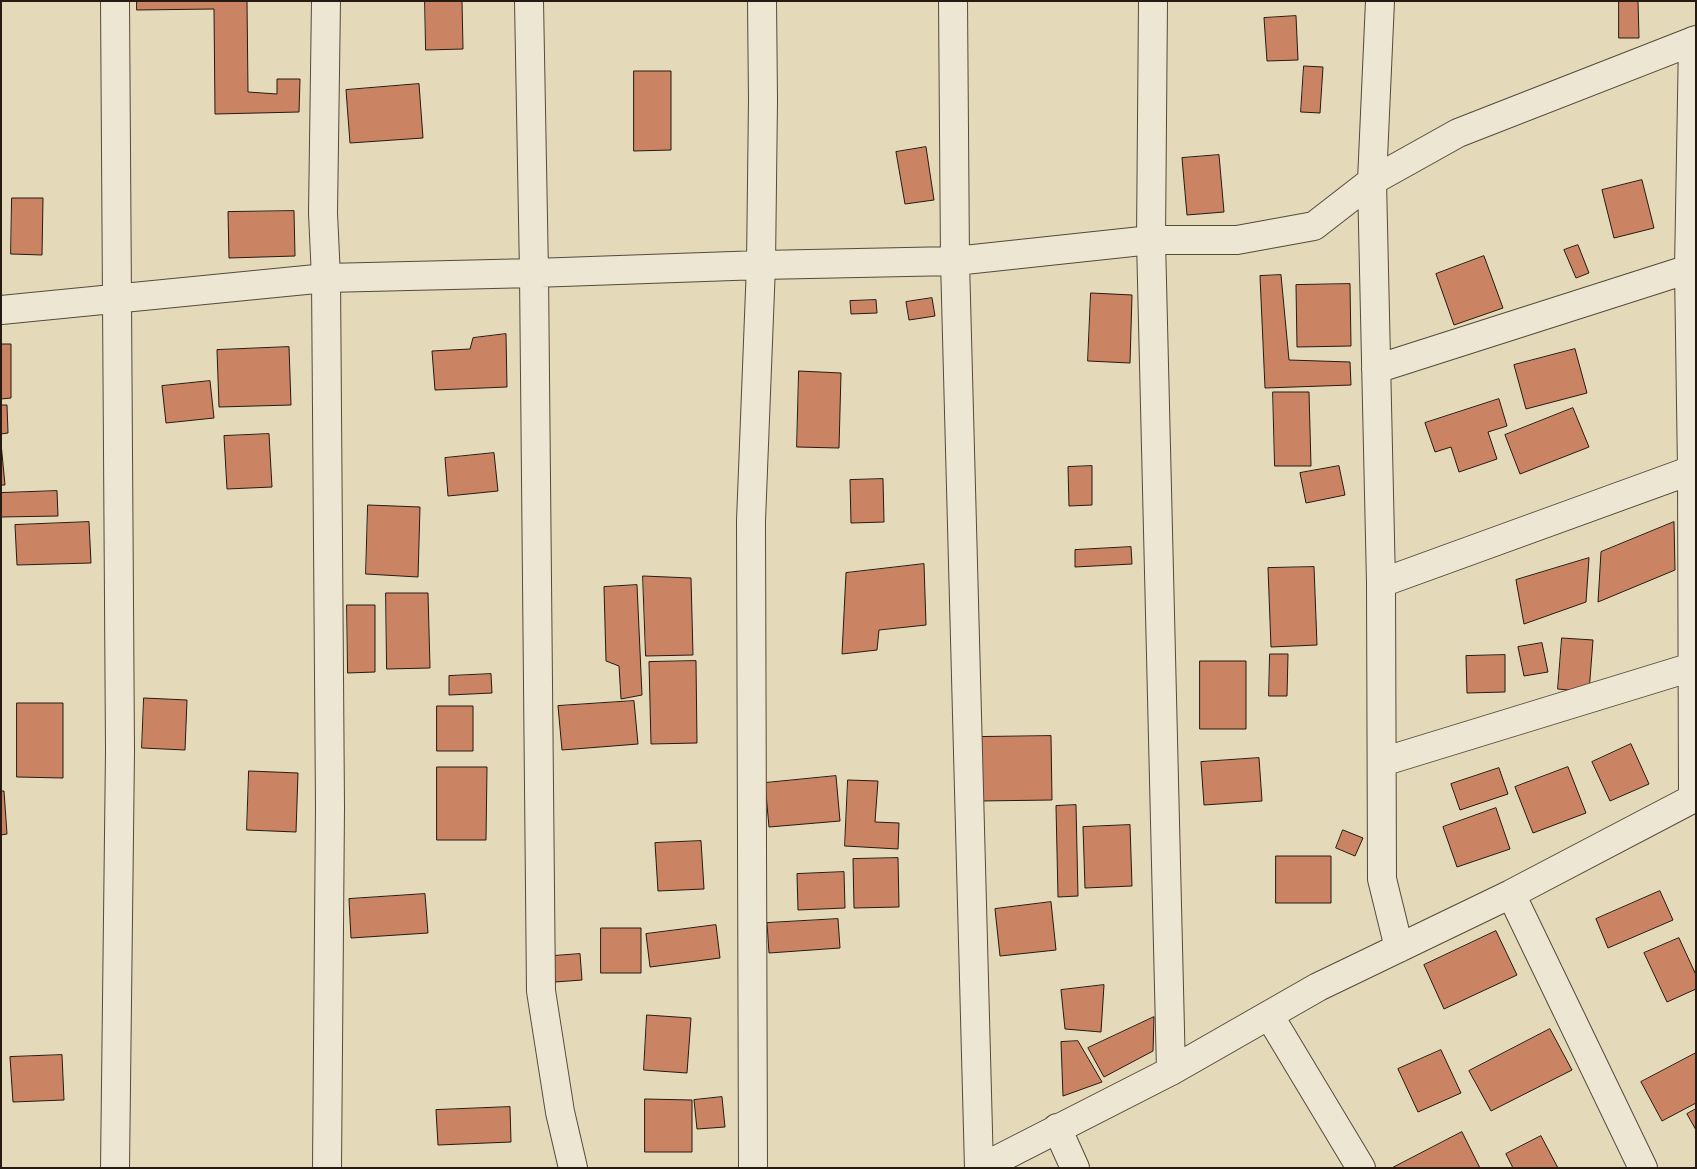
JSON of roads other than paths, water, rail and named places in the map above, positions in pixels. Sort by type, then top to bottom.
[{"type":"street","points":[[115,1],[120,750],[115,1168]]},
{"type":"street","points":[[326,1],[323,213],[326,278],[330,808],[327,1168]]},
{"type":"street","points":[[529,1],[534,273],[541,991],[560,1112],[573,1168]]},
{"type":"street","points":[[753,1168],[751,521],[761,264],[762,1]]},
{"type":"street","points":[[1,310],[326,278],[534,273],[761,264],[955,261],[1151,240],[1237,240],[1314,226],[1372,181],[1458,133],[1694,41],[1689,269],[1694,797],[1511,894],[1318,987],[1171,1071],[980,1168],[955,261],[953,1]]},
{"type":"street","points":[[1154,1],[1151,240],[1171,1071]]},
{"type":"street","points":[[1380,1],[1372,181],[1381,583],[1382,879],[1399,948]]},
{"type":"street","points":[[1376,369],[1689,269]]},
{"type":"street","points":[[1381,583],[1692,470]]},
{"type":"street","points":[[1382,762],[1692,667]]},
{"type":"street","points":[[1511,894],[1643,1168]]},
{"type":"street","points":[[1269,1015],[1361,1168]]},
{"type":"street","points":[[1057,1128],[1076,1168]]}]
